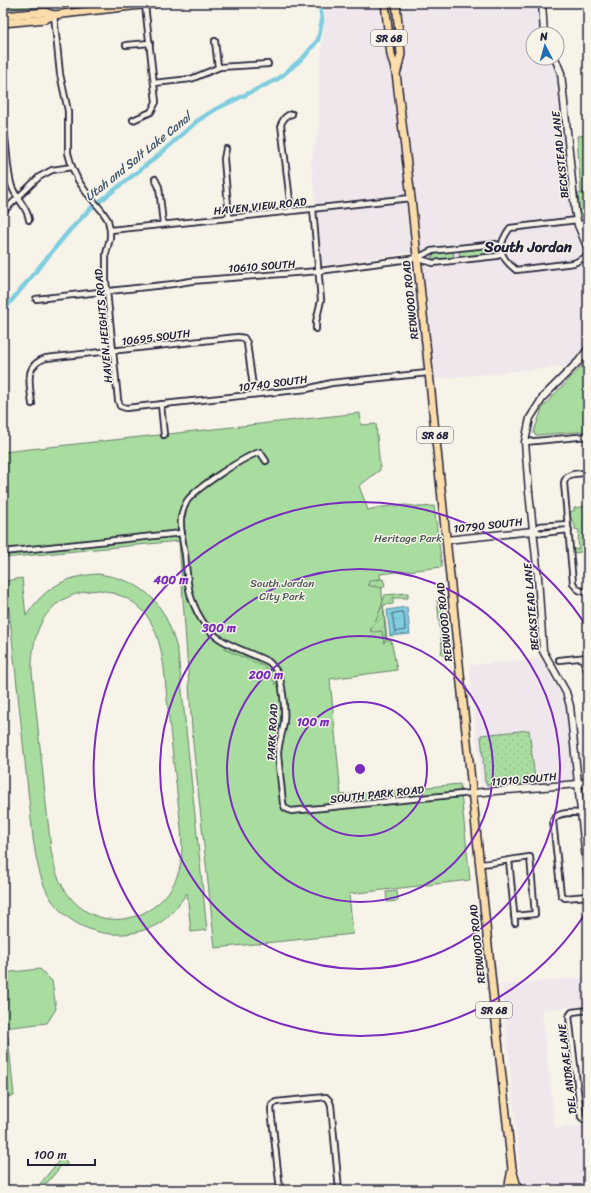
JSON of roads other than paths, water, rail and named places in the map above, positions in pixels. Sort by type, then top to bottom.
[{"type":"main road","points":[[3,23],[45,19],[54,15],[158,3]]},
{"type":"main road","name":"REDWOOD ROAD","points":[[385,3],[391,55],[396,73],[411,198],[428,373],[512,1168],[518,1190]]},
{"type":"main road","name":"REDWOOD ROAD","points":[[396,3],[401,54],[396,73]]},
{"type":"main road","points":[[3,16],[45,12],[54,15]]},
{"type":"main road","name":"REDWOOD ROAD","points":[[508,1190],[512,1168]]},
{"type":"street","points":[[540,3],[543,26]]},
{"type":"street","points":[[134,120],[151,112],[155,106],[156,98],[145,5]]},
{"type":"street","points":[[54,15],[60,74],[67,102],[68,148],[72,167],[82,186],[108,220],[110,230]]},
{"type":"street","points":[[215,41],[218,67]]},
{"type":"street","points":[[126,45],[150,43]]},
{"type":"street","points":[[154,83],[191,79],[218,67],[268,64]]},
{"type":"street","name":"BECKSTEAD LANE","points":[[558,66],[561,73],[577,222],[588,249]]},
{"type":"street","points":[[291,210],[282,124],[283,119],[287,115],[292,114]]},
{"type":"street","points":[[3,128],[12,185],[18,198],[28,213],[28,220]]},
{"type":"street","points":[[226,149],[224,159],[229,218]]},
{"type":"street","points":[[3,212],[25,190],[46,173],[52,170],[72,167]]},
{"type":"street","points":[[155,179],[158,187],[163,224]]},
{"type":"street","name":"HAVEN VIEW ROAD","points":[[110,230],[411,198]]},
{"type":"street","points":[[313,209],[321,300],[316,329]]},
{"type":"street","points":[[588,222],[510,228],[502,240],[501,246],[502,254],[505,259],[516,270],[574,263],[588,256]]},
{"type":"street","name":"HAVEN HEIGHTS ROAD","points":[[110,230],[110,238],[106,254],[107,292],[118,400],[120,406]]},
{"type":"street","points":[[417,258],[431,251],[496,244],[501,246]]},
{"type":"street","points":[[417,258],[432,263],[497,256],[502,254]]},
{"type":"street","name":"10610 SOUTH","points":[[36,299],[107,292],[191,281],[319,271],[417,258]]},
{"type":"street","name":"10695 SOUTH","points":[[32,404],[29,376],[33,364],[38,360],[238,337],[244,338],[247,343],[254,394]]},
{"type":"street","name":"BECKSTEAD LANE","points":[[588,349],[579,361],[544,396],[530,418],[525,442],[539,590],[543,651],[566,692],[570,706],[588,879]]},
{"type":"street","name":"10740 SOUTH","points":[[120,406],[126,408],[307,389],[331,383],[428,373]]},
{"type":"street","points":[[161,404],[164,435]]},
{"type":"street","points":[[525,442],[588,436]]},
{"type":"street","name":"PARK ROAD","points":[[266,461],[260,452],[255,453],[232,466],[193,494],[187,500],[182,512],[182,533],[189,590],[193,605],[201,619],[219,638],[269,662],[279,676],[284,715],[278,755],[283,803],[285,808]]},
{"type":"street","points":[[588,473],[568,475],[565,478],[564,484],[573,583],[580,592],[588,591]]},
{"type":"street","name":"10790 SOUTH","points":[[533,531],[540,526],[568,524]]},
{"type":"street","name":"10790 SOUTH","points":[[446,540],[533,531],[542,533],[569,530]]},
{"type":"street","points":[[3,552],[182,533]]},
{"type":"street","points":[[559,660],[588,657]]},
{"type":"street","points":[[582,658],[588,673]]},
{"type":"street","name":"11010 SOUTH","points":[[578,784],[588,780]]},
{"type":"street","name":"11010 SOUTH","points":[[472,793],[588,784]]},
{"type":"street","name":"SOUTH PARK ROAD","points":[[285,808],[291,811],[472,793]]},
{"type":"street","points":[[581,813],[558,815],[554,817],[553,821],[560,892],[563,898],[588,896]]},
{"type":"street","points":[[480,864],[506,862],[509,860],[530,857],[535,914],[514,916]]},
{"type":"street","points":[[509,860],[515,923]]},
{"type":"street","name":"DEL ANDRAE LANE","points":[[588,1010],[572,1012],[569,1016],[581,1117],[584,1120],[588,1120]]},
{"type":"street","points":[[280,1190],[271,1110],[272,1105],[276,1102],[326,1096],[331,1105],[340,1190]]},
{"type":"water","points":[[407,607],[410,634],[390,636],[387,610]]},
{"type":"waterway","name":"Utah and Salt Lake Canal","points":[[3,311],[69,231],[90,209],[159,155],[197,121],[216,109],[278,79],[304,57],[318,40],[322,21],[320,3]]},
{"type":"district","name":"South Jordan","points":[[528,247]]},
{"type":"park label","name":"Heritage Park","points":[[408,538]]},
{"type":"park label","name":"South Jordan City Park","points":[[282,589]]}]
